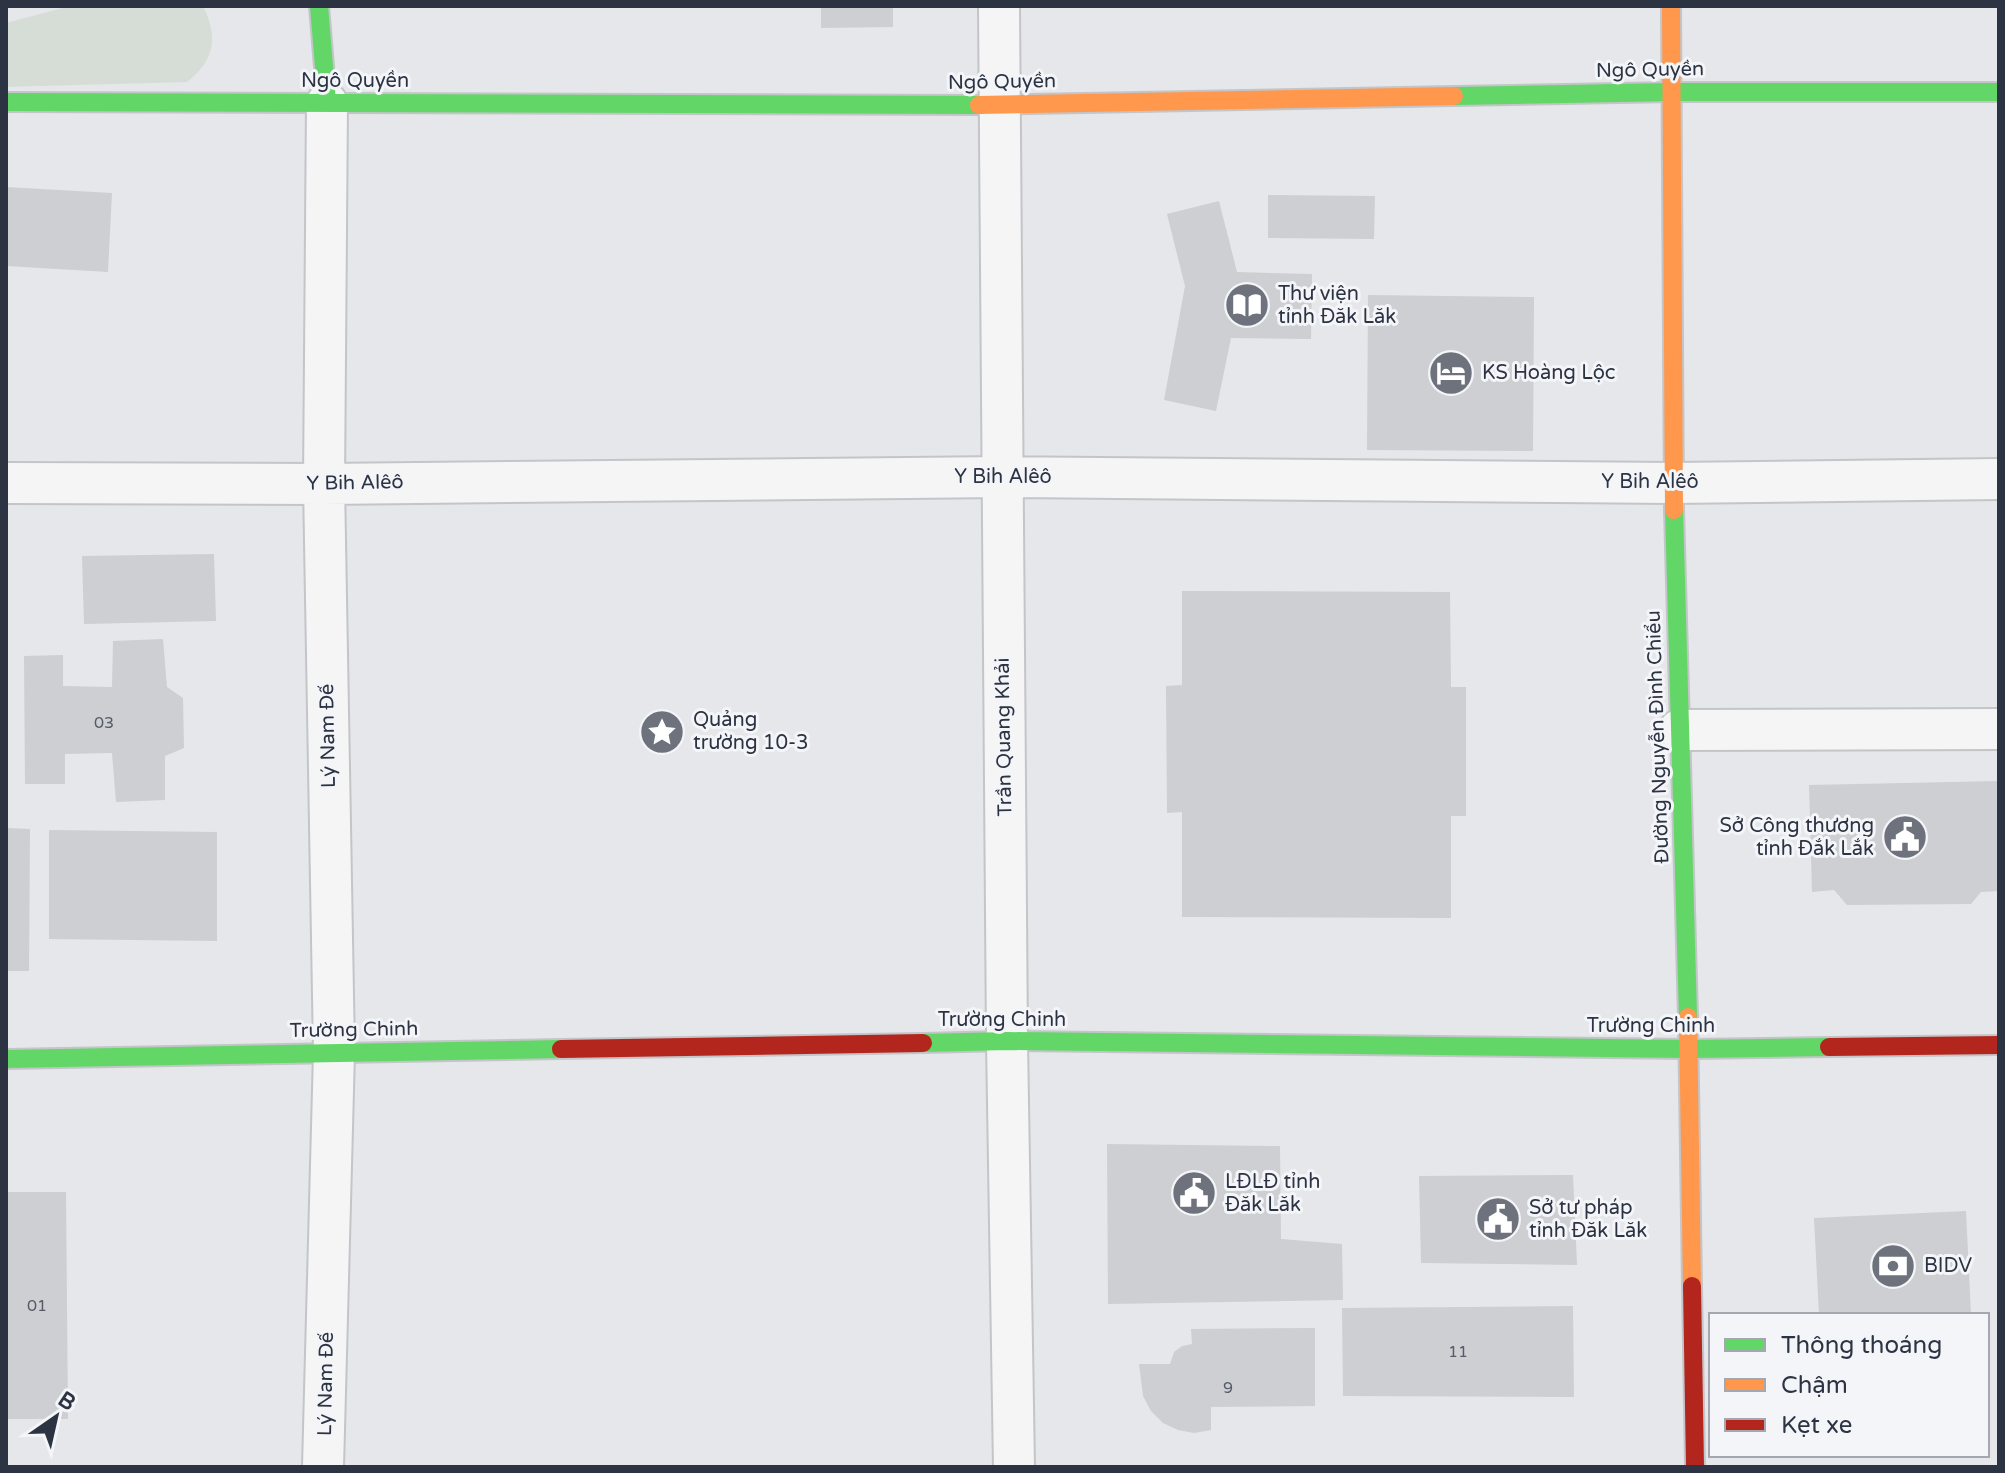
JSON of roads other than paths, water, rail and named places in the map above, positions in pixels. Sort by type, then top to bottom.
[{"type":"street","name":"Lý Nam Đế","points":[[319,6],[327,103],[324,484],[334,1052],[323,1467]]},
{"type":"street","name":"Trần Quang Khải","points":[[999,6],[1007,1041],[1014,1467]]},
{"type":"street","name":"Đường Nguyễn Đình Chiểu","points":[[1671,6],[1673,483],[1689,1049],[1695,1467]]},
{"type":"street","name":"Ngô Quyền","points":[[6,102],[999,105],[1673,92],[1999,92]]},
{"type":"street","name":"Y Bih Alêô","points":[[6,483],[324,484],[1002,477],[1673,483],[1999,479]]},
{"type":"street","points":[[1679,730],[1999,729]]},
{"type":"street","name":"Trường Chinh","points":[[6,1059],[1007,1041],[1689,1049],[1999,1045]]},
{"type":"place","name":"Thư viện tỉnh Đăk Lăk","points":[[1247,305]]},
{"type":"place","name":"KS Hoàng Lộc","points":[[1451,373]]},
{"type":"place","name":"Quảng trường 10-3","points":[[662,732]]},
{"type":"place","name":"Sở Công thương tỉnh Đắk Lắk","points":[[1905,837]]},
{"type":"place","name":"LĐLĐ tỉnh Đăk Lăk","points":[[1194,1193]]},
{"type":"place","name":"Sở tư pháp tỉnh Đăk Lăk","points":[[1498,1219]]},
{"type":"place","name":"BIDV","points":[[1893,1266]]}]
